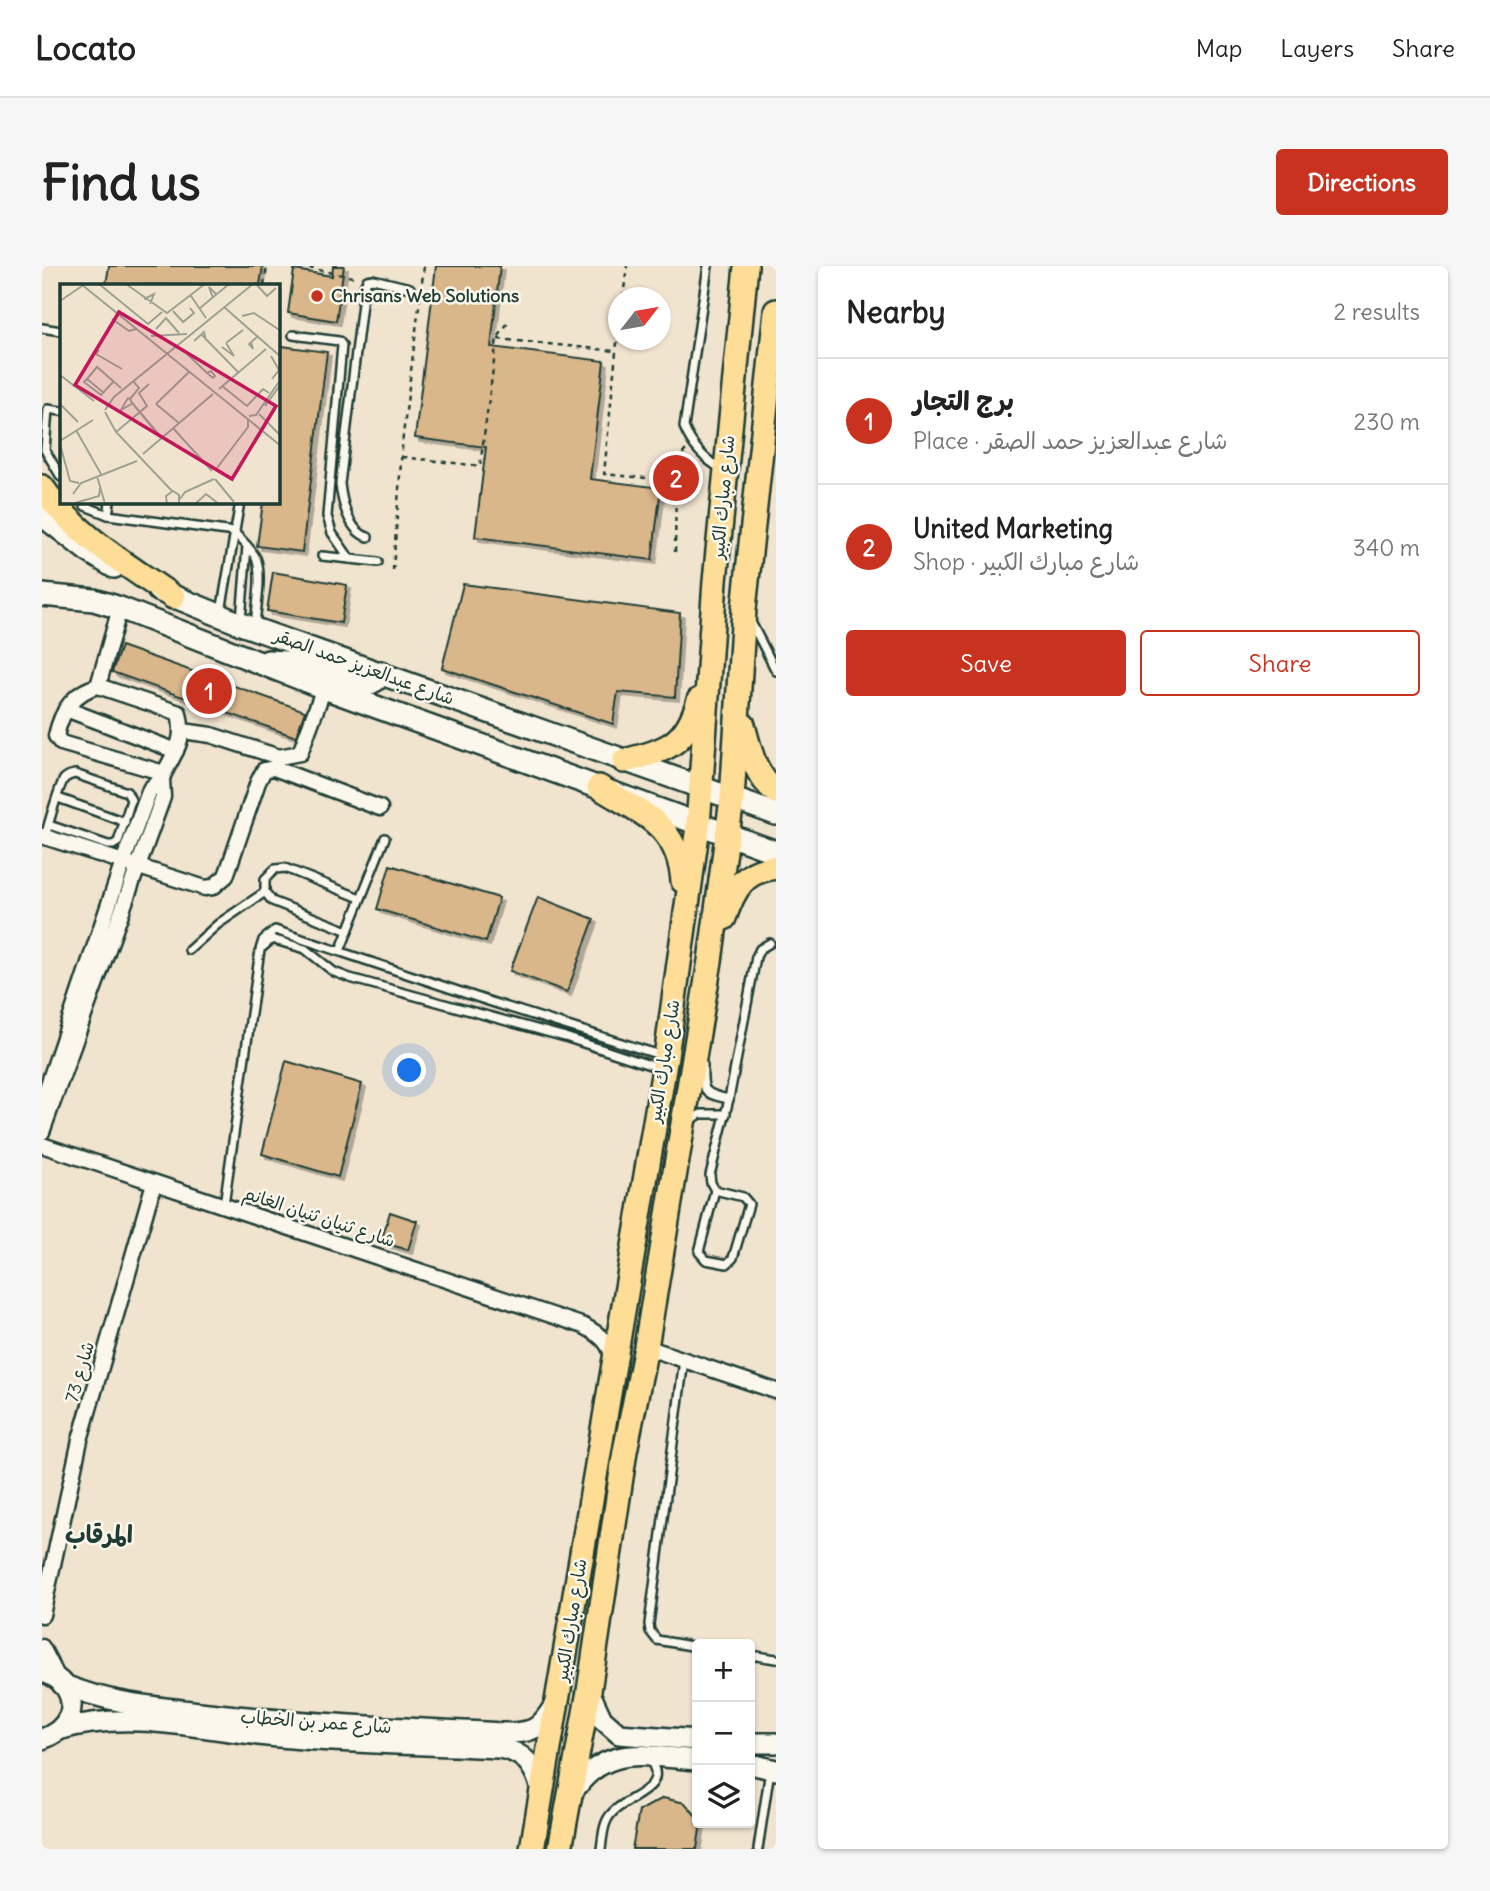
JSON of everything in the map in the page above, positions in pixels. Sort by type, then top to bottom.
[{"type":"main road","name":"شارع مبارك الكبير","points":[[532,1849],[665,1063],[698,826],[708,670],[745,267]]},
{"type":"main road","name":"شارع مبارك الكبير","points":[[560,1849],[589,1691],[625,1451],[646,1347],[710,961],[732,799],[744,609],[776,312]]},
{"type":"main road","points":[[736,373],[740,400],[733,468],[739,476],[745,477],[758,467]]},
{"type":"main road","points":[[42,487],[89,536],[173,597]]},
{"type":"main road","name":"شارع عبدالعزيز حمد الصقر","points":[[42,515],[88,551],[121,572],[173,597],[239,623],[776,814]]},
{"type":"main road","name":"شارع عبدالعزيز حمد الصقر","points":[[42,595],[94,600],[120,608],[324,688],[599,787],[698,826],[776,852]]},
{"type":"main road","points":[[256,662],[280,660],[304,663],[368,684],[376,680],[380,672]]},
{"type":"main road","points":[[624,761],[658,752],[679,740],[691,722],[708,670]]},
{"type":"main road","points":[[737,704],[753,763],[761,778],[776,792]]},
{"type":"main road","points":[[599,787],[652,820],[670,837],[681,865],[685,917]]},
{"type":"main road","points":[[710,961],[737,888],[752,873],[776,867]]},
{"type":"main road","points":[[606,1406],[609,1415],[618,1420],[628,1418],[634,1410]]},
{"type":"main road","points":[[600,1445],[606,1438],[615,1437],[622,1442],[625,1451]]},
{"type":"street","points":[[99,686],[120,608]]},
{"type":"street","points":[[42,1103],[130,865],[163,797],[163,775],[183,731],[178,713],[99,686],[85,689],[61,715],[56,736],[58,742],[163,775]]},
{"type":"street","points":[[183,731],[211,736],[279,757],[300,753],[324,688]]},
{"type":"street","points":[[66,709],[176,751]]},
{"type":"street","points":[[45,833],[197,887],[213,887],[230,869],[264,770],[274,768],[380,808]]},
{"type":"street","points":[[42,1132],[130,865]]},
{"type":"street","name":"شارع ثنيان ثنيان الغانم","points":[[42,1145],[584,1326]]},
{"type":"street","name":"شارع 73","points":[[42,1615],[80,1440],[154,1182]]},
{"type":"street","points":[[584,1326],[609,1322],[622,1309]]},
{"type":"street","points":[[584,1326],[606,1341],[612,1350],[613,1361]]},
{"type":"street","points":[[646,1347],[776,1391]]},
{"type":"street","points":[[42,1647],[54,1678],[69,1696],[71,1709],[62,1729]]},
{"type":"street","name":"شارع عمر بن الخطاب","points":[[54,1678],[95,1696],[255,1727],[509,1750],[520,1754],[532,1766],[541,1789]]},
{"type":"street","points":[[589,1691],[602,1719],[619,1734],[692,1740]]},
{"type":"street","name":"شارع عمر بن الخطاب","points":[[42,1739],[62,1729],[87,1722],[123,1720],[255,1727],[524,1733],[541,1725],[557,1700]]},
{"type":"street","points":[[755,1743],[776,1743]]},
{"type":"street","points":[[568,1799],[582,1779],[595,1767],[620,1756],[692,1760]]},
{"type":"street","points":[[755,1765],[773,1769]]},
{"type":"lane","points":[[708,266],[684,427],[707,461],[725,471]]},
{"type":"lane","points":[[368,537],[358,532],[348,515],[342,498],[340,476],[364,287],[367,280],[373,279],[410,288]]},
{"type":"lane","points":[[42,328],[60,331]]},
{"type":"lane","points":[[293,335],[339,341],[342,345],[327,516],[332,533],[350,559]]},
{"type":"lane","points":[[60,411],[48,409],[45,450],[60,475]]},
{"type":"lane","points":[[86,504],[108,515],[234,531],[256,557],[259,573],[239,623]]},
{"type":"lane","points":[[108,515],[110,504]]},
{"type":"lane","points":[[239,623],[234,531],[240,504]]},
{"type":"lane","points":[[239,623],[247,546]]},
{"type":"lane","points":[[321,556],[378,562]]},
{"type":"lane","points":[[744,609],[776,671]]},
{"type":"lane","points":[[72,775],[127,792],[131,800],[125,822],[118,842],[110,846],[45,833],[64,780],[72,775]]},
{"type":"lane","points":[[58,798],[125,822]]},
{"type":"lane","points":[[340,951],[385,838]]},
{"type":"lane","points":[[348,931],[272,901],[265,892],[267,876],[275,869],[282,868],[360,898]]},
{"type":"lane","points":[[189,950],[234,912],[265,892]]},
{"type":"lane","points":[[224,1206],[260,950],[263,940],[275,930],[665,1063]]},
{"type":"lane","points":[[260,950],[272,939],[284,942],[305,950],[334,972],[350,978],[665,1063]]},
{"type":"lane","points":[[715,1190],[743,1197],[749,1204],[733,1258],[727,1265],[706,1260],[699,1252],[715,1190],[710,1175],[726,1114],[756,957],[760,949],[770,943]]},
{"type":"lane","points":[[697,1038],[704,1047],[704,1089],[714,1096],[729,1099]]},
{"type":"lane","points":[[681,1136],[693,1117],[710,1113],[726,1114]]},
{"type":"lane","points":[[684,1360],[649,1624],[650,1631],[657,1640],[692,1646]]},
{"type":"lane","points":[[755,1656],[776,1659]]},
{"type":"lane","points":[[601,1849],[604,1829],[611,1813],[654,1782],[655,1769],[646,1756]]},
{"type":"lane","points":[[758,1849],[773,1769]]},
{"type":"path","points":[[264,284],[267,266]]},
{"type":"path","points":[[299,266],[367,280]]},
{"type":"path","points":[[393,570],[402,457],[424,266]]},
{"type":"path","points":[[624,287],[627,266]]},
{"type":"path","points":[[402,457],[480,466],[497,338],[509,321]]},
{"type":"path","points":[[497,338],[616,351],[604,474],[676,481]]},
{"type":"path","points":[[675,552],[678,459],[692,442]]},
{"type":"building","points":[[109,266],[263,266],[260,284],[106,284]]},
{"type":"building","points":[[333,266],[344,266],[336,321],[288,313],[294,270],[332,276]]},
{"type":"building","points":[[436,266],[500,266],[491,347],[604,361],[590,479],[661,488],[652,560],[475,537],[486,447],[415,438]]},
{"type":"building","points":[[282,346],[327,352],[302,552],[257,546],[263,504],[280,504]]},
{"type":"building","points":[[273,572],[347,585],[341,623],[267,611]]},
{"type":"building","points":[[463,584],[680,613],[675,697],[618,692],[613,724],[442,668]]},
{"type":"building","points":[[121,646],[305,711],[296,737],[112,672]]},
{"type":"building","points":[[390,865],[499,898],[486,942],[377,909]]},
{"type":"building","points":[[538,897],[594,919],[567,992],[510,971]]},
{"type":"building","points":[[286,1061],[362,1084],[338,1177],[262,1154]]},
{"type":"building","points":[[390,1212],[417,1221],[408,1250],[381,1242]]},
{"type":"building","points":[[663,1798],[685,1803],[692,1811],[692,1828],[700,1828],[697,1849],[632,1849],[639,1811]]},
{"type":"place","name":"Chrisans Web Solutions","points":[[317,296]]},
{"type":"place","name":"United Marketing","points":[[676,478]]},
{"type":"place","name":"برج التجار","points":[[209,691]]},
{"type":"district","name":"المرقاب","points":[[99,1535]]}]
